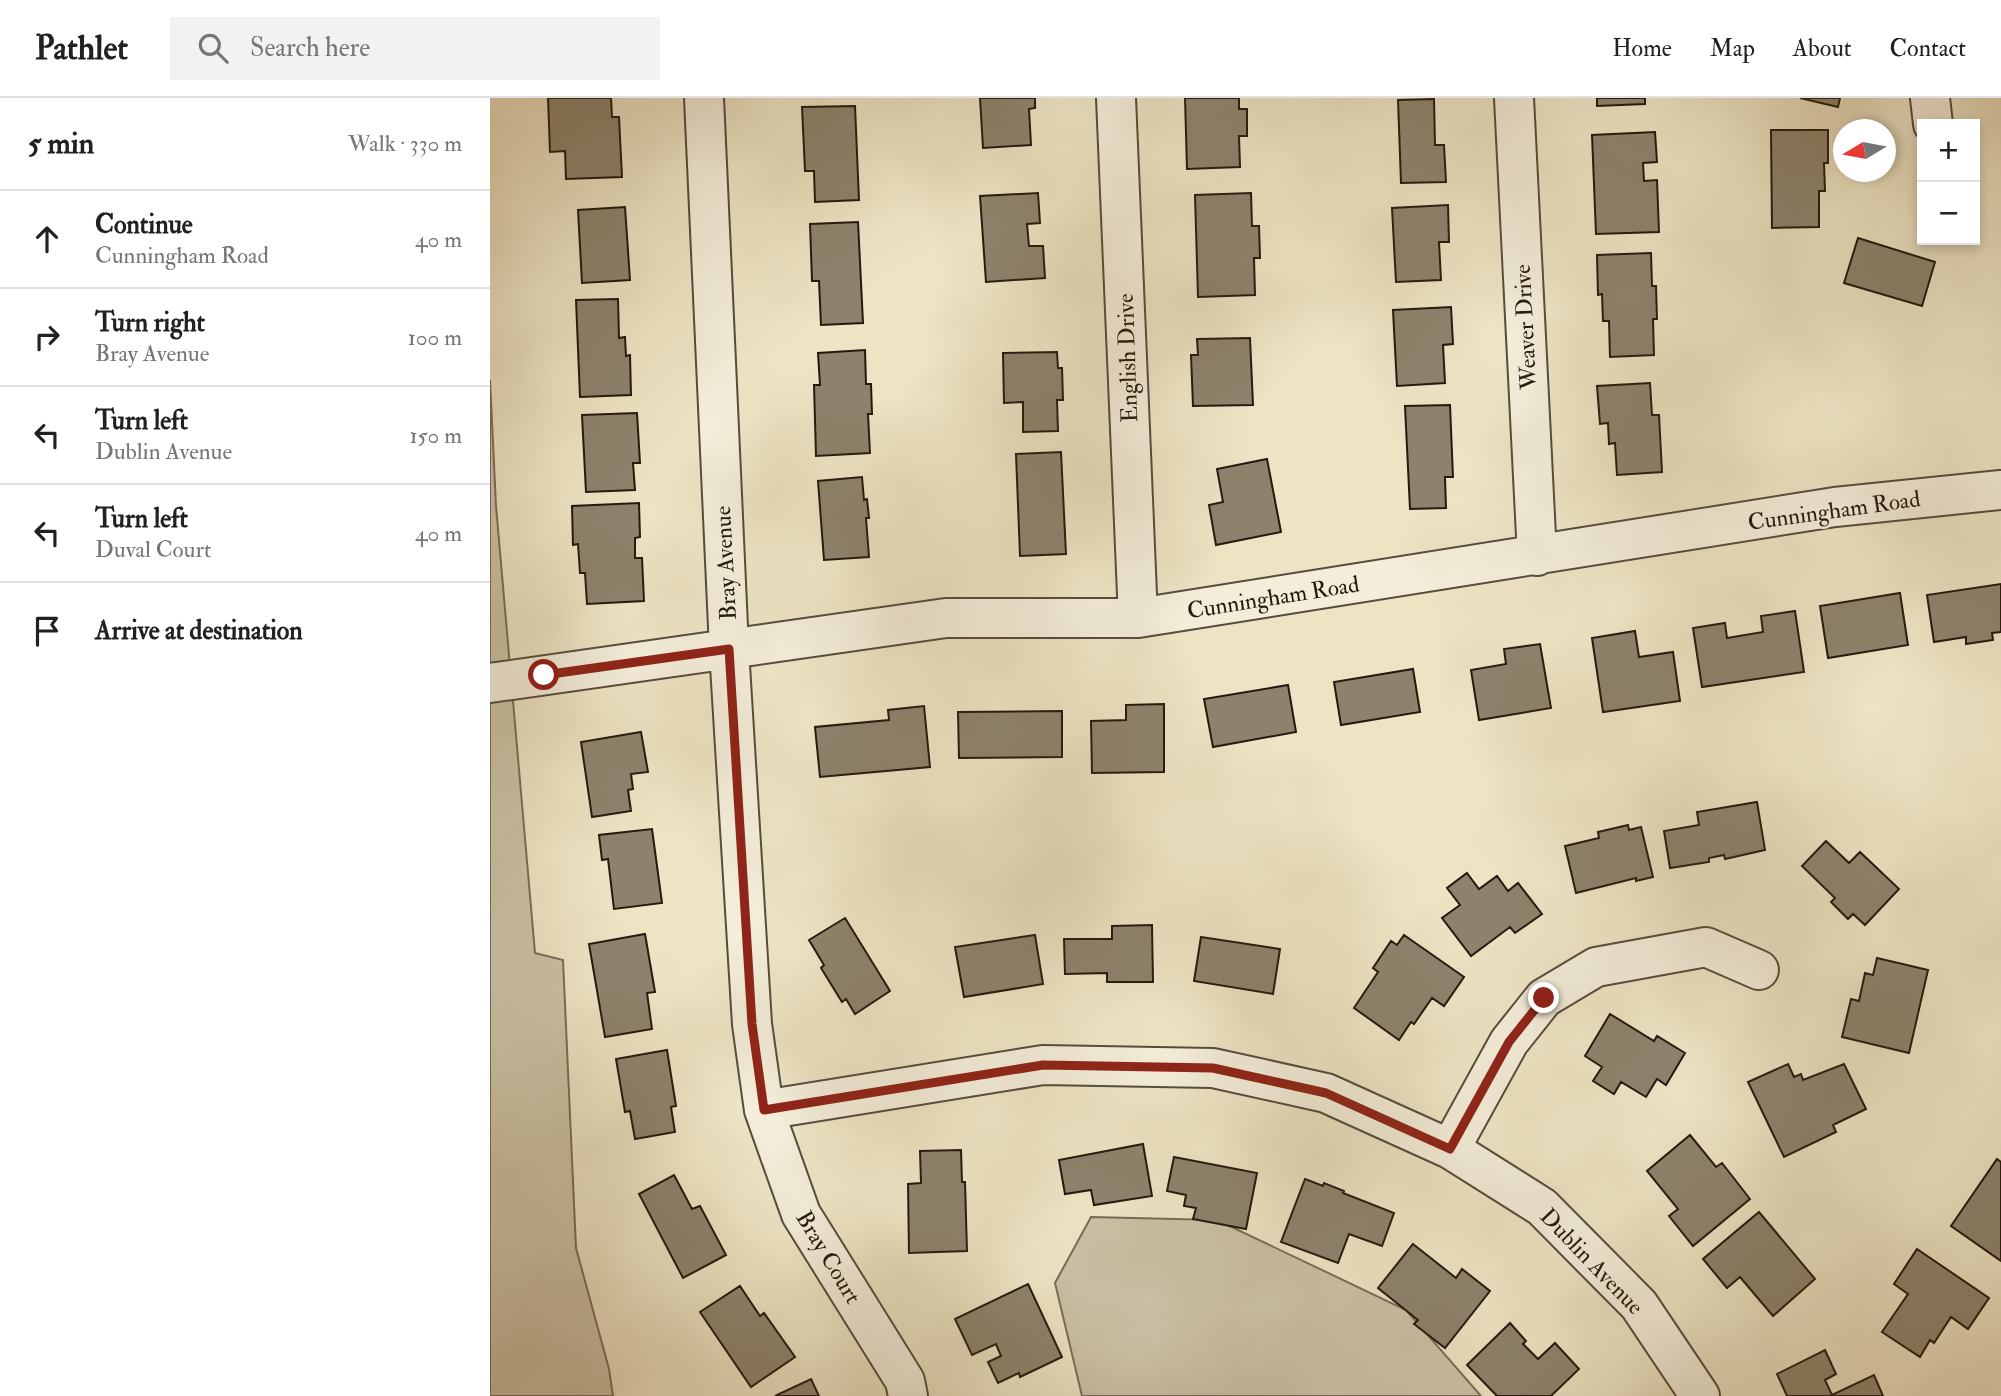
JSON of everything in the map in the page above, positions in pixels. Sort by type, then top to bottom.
[{"type":"street","name":"Bray Avenue","points":[[704,98],[729,649],[752,1024],[764,1110]]},
{"type":"street","name":"English Drive","points":[[1116,98],[1138,618]]},
{"type":"street","name":"Weaver Drive","points":[[1514,98],[1537,556]]},
{"type":"street","points":[[1930,98],[1932,119]]},
{"type":"street","name":"Cunningham Road","points":[[490,683],[946,618],[1138,618],[1835,507],[2001,490]]},
{"type":"street","points":[[1450,1149],[1509,1042],[1544,998],[1596,967],[1706,947],[1759,970]]},
{"type":"street","name":"Dublin Avenue","points":[[764,1110],[1043,1065],[1213,1068],[1326,1093],[1450,1149],[1542,1207],[1639,1305],[1700,1396]]},
{"type":"street","name":"Bray Court","points":[[764,1110],[801,1214],[905,1381],[908,1396]]},
{"type":"shaded area","points":[[490,380],[496,506],[535,953],[563,960],[576,1248],[609,1369],[613,1396],[490,1396]]},
{"type":"shaded area","points":[[1091,1217],[1217,1220],[1406,1310],[1481,1396],[1082,1396],[1055,1283]]},
{"type":"building","points":[[548,98],[611,98],[612,117],[619,117],[622,177],[566,179],[565,151],[550,152]]},
{"type":"building","points":[[980,98],[1035,98],[1035,108],[1029,109],[1031,145],[983,148]]},
{"type":"building","points":[[1185,98],[1239,98],[1239,109],[1247,109],[1247,136],[1239,136],[1240,167],[1187,169]]},
{"type":"building","points":[[1597,98],[1645,98],[1645,104],[1597,106]]},
{"type":"building","points":[[1800,98],[1840,98],[1838,107]]},
{"type":"building","points":[[1434,99],[1435,145],[1444,145],[1446,182],[1401,183],[1398,100]]},
{"type":"building","points":[[855,106],[859,200],[815,202],[814,171],[805,171],[802,107]]},
{"type":"building","points":[[1771,130],[1828,130],[1828,163],[1824,163],[1825,191],[1819,191],[1819,227],[1772,228]]},
{"type":"building","points":[[1655,132],[1657,162],[1643,163],[1644,181],[1657,180],[1659,232],[1596,234],[1592,135]]},
{"type":"building","points":[[1038,193],[1040,223],[1027,224],[1029,246],[1043,246],[1045,278],[986,282],[980,196]]},
{"type":"building","points":[[1251,193],[1252,226],[1259,226],[1260,258],[1254,258],[1255,295],[1198,297],[1195,195]]},
{"type":"building","points":[[1448,205],[1449,242],[1439,242],[1441,280],[1396,282],[1392,208]]},
{"type":"building","points":[[625,207],[630,280],[582,283],[578,210]]},
{"type":"building","points":[[858,222],[863,323],[821,325],[819,281],[812,281],[810,224]]},
{"type":"building","points":[[1858,238],[1935,262],[1922,306],[1844,283]]},
{"type":"building","points":[[1651,253],[1657,319],[1653,319],[1654,355],[1610,357],[1609,321],[1603,321],[1602,294],[1598,295],[1597,255]]},
{"type":"building","points":[[618,299],[619,338],[625,337],[626,356],[630,355],[631,395],[580,397],[576,300]]},
{"type":"building","points":[[1451,307],[1453,344],[1443,345],[1445,383],[1397,386],[1393,310]]},
{"type":"building","points":[[1250,338],[1253,405],[1193,406],[1191,355],[1198,355],[1197,339]]},
{"type":"building","points":[[865,350],[866,384],[871,384],[872,414],[868,414],[870,453],[816,456],[814,385],[820,385],[818,353]]},
{"type":"building","points":[[1057,352],[1058,368],[1062,368],[1063,400],[1057,400],[1058,431],[1023,432],[1023,402],[1004,403],[1003,353]]},
{"type":"building","points":[[1650,383],[1652,415],[1659,415],[1662,472],[1617,475],[1615,443],[1609,444],[1608,423],[1600,424],[1597,386]]},
{"type":"building","points":[[1450,405],[1453,477],[1445,477],[1446,508],[1410,509],[1405,406]]},
{"type":"building","points":[[637,413],[640,463],[633,463],[635,490],[586,492],[582,415]]},
{"type":"building","points":[[1061,452],[1066,554],[1020,556],[1016,454]]},
{"type":"building","points":[[1267,459],[1281,532],[1216,545],[1209,505],[1223,502],[1217,469]]},
{"type":"building","points":[[862,477],[869,518],[866,518],[869,557],[824,560],[818,481]]},
{"type":"building","points":[[639,503],[640,537],[635,538],[635,558],[642,558],[644,601],[587,604],[585,573],[580,573],[578,544],[573,545],[572,506]]},
{"type":"building","points":[[2001,584],[2001,632],[1992,633],[1993,640],[1966,644],[1966,637],[1934,642],[1927,595]]},
{"type":"building","points":[[1900,593],[1908,645],[1828,658],[1820,606]]},
{"type":"building","points":[[1795,611],[1804,672],[1702,687],[1693,628],[1725,623],[1727,638],[1763,632],[1761,616]]},
{"type":"building","points":[[1635,631],[1639,657],[1673,652],[1680,701],[1603,712],[1592,638]]},
{"type":"building","points":[[1540,644],[1551,708],[1479,720],[1471,670],[1506,664],[1504,649]]},
{"type":"building","points":[[1413,669],[1420,712],[1341,725],[1334,682]]},
{"type":"building","points":[[1288,685],[1296,732],[1213,747],[1204,699]]},
{"type":"building","points":[[1164,704],[1164,772],[1092,773],[1091,721],[1126,720],[1126,705]]},
{"type":"building","points":[[924,706],[930,767],[820,777],[815,727],[889,720],[888,710]]},
{"type":"building","points":[[1062,711],[1062,757],[959,758],[958,712]]},
{"type":"building","points":[[641,732],[648,772],[631,774],[633,789],[628,790],[631,811],[592,817],[581,742]]},
{"type":"building","points":[[1757,802],[1765,850],[1725,859],[1724,855],[1709,858],[1709,862],[1670,868],[1664,831],[1699,825],[1697,812]]},
{"type":"building","points":[[1628,825],[1629,830],[1641,827],[1653,877],[1636,881],[1636,878],[1576,893],[1565,846],[1599,838],[1598,832]]},
{"type":"building","points":[[652,829],[662,903],[614,909],[608,859],[602,860],[599,835]]},
{"type":"building","points":[[1826,841],[1849,863],[1860,852],[1899,889],[1865,925],[1853,914],[1848,919],[1831,902],[1835,898],[1802,866]]},
{"type":"building","points":[[1467,873],[1479,889],[1497,876],[1508,891],[1518,883],[1542,914],[1515,933],[1510,927],[1471,956],[1442,918],[1460,905],[1447,888]]},
{"type":"building","points":[[845,918],[890,991],[855,1014],[846,999],[842,1002],[821,968],[824,965],[809,940]]},
{"type":"building","points":[[1152,925],[1153,982],[1107,982],[1107,973],[1065,974],[1064,939],[1112,939],[1112,926]]},
{"type":"building","points":[[645,934],[655,992],[647,993],[652,1029],[605,1037],[589,944]]},
{"type":"building","points":[[1035,935],[1043,984],[964,997],[955,947]]},
{"type":"building","points":[[1404,935],[1464,977],[1444,1006],[1432,998],[1399,1040],[1354,1008],[1378,972],[1373,968],[1391,941],[1397,945]]},
{"type":"building","points":[[1201,937],[1280,949],[1273,994],[1194,981]]},
{"type":"building","points":[[1877,958],[1928,970],[1909,1053],[1842,1037],[1851,999],[1859,1001],[1865,973],[1873,975]]},
{"type":"building","points":[[1610,1014],[1654,1041],[1657,1036],[1685,1053],[1666,1085],[1657,1079],[1646,1097],[1621,1082],[1614,1094],[1593,1081],[1602,1067],[1585,1056]]},
{"type":"building","points":[[667,1050],[676,1106],[671,1107],[675,1132],[635,1139],[630,1111],[625,1112],[616,1059]]},
{"type":"building","points":[[1788,1064],[1794,1077],[1801,1074],[1803,1080],[1844,1064],[1866,1109],[1833,1125],[1836,1132],[1784,1157],[1748,1082]]},
{"type":"building","points":[[1690,1135],[1716,1167],[1722,1163],[1750,1199],[1693,1246],[1669,1216],[1678,1209],[1647,1171]]},
{"type":"building","points":[[1143,1144],[1152,1196],[1094,1205],[1091,1190],[1065,1194],[1059,1160]]},
{"type":"building","points":[[961,1150],[967,1251],[909,1253],[908,1184],[921,1183],[920,1151]]},
{"type":"building","points":[[1174,1157],[1257,1173],[1246,1229],[1193,1219],[1196,1208],[1184,1206],[1186,1195],[1167,1191]]},
{"type":"building","points":[[1997,1159],[2001,1162],[2001,1261],[1951,1226]]},
{"type":"building","points":[[674,1175],[692,1209],[700,1206],[726,1255],[683,1278],[639,1194]]},
{"type":"building","points":[[1305,1179],[1323,1186],[1324,1183],[1394,1213],[1382,1246],[1349,1234],[1338,1263],[1281,1242]]},
{"type":"building","points":[[1759,1212],[1815,1279],[1773,1316],[1740,1277],[1727,1288],[1703,1259]]},
{"type":"building","points":[[1413,1244],[1456,1278],[1462,1269],[1490,1291],[1445,1348],[1414,1324],[1418,1320],[1378,1288]]},
{"type":"building","points":[[1917,1249],[1989,1298],[1968,1329],[1951,1317],[1934,1343],[1930,1340],[1920,1357],[1882,1332],[1908,1294],[1894,1284]]},
{"type":"building","points":[[1028,1284],[1062,1357],[1020,1377],[1019,1373],[998,1383],[988,1362],[1001,1356],[996,1344],[972,1355],[955,1319]]},
{"type":"building","points":[[740,1286],[760,1316],[764,1313],[795,1357],[751,1387],[700,1312]]},
{"type":"building","points":[[1510,1323],[1526,1341],[1523,1344],[1538,1359],[1555,1343],[1579,1369],[1551,1396],[1497,1396],[1467,1365]]},
{"type":"building","points":[[1825,1350],[1836,1374],[1825,1380],[1832,1395],[1874,1375],[1883,1396],[1787,1396],[1777,1374]]},
{"type":"building","points":[[811,1379],[819,1396],[775,1396]]},
{"type":"route","points":[[544,675],[729,649],[752,1024],[764,1110],[1043,1065],[1213,1068],[1326,1093],[1450,1149],[1509,1042],[1544,998]]}]
